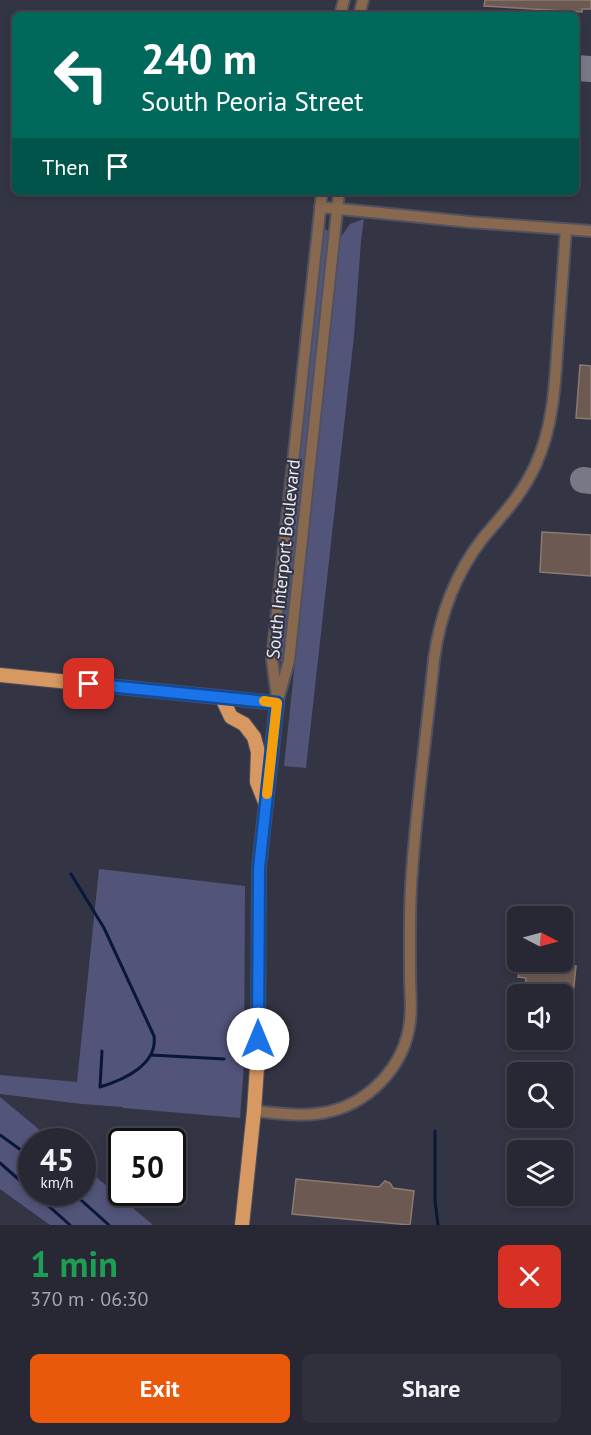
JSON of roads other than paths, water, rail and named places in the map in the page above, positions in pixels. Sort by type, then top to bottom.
[{"type":"main road","points":[[0,675],[277,703],[259,868],[258,1052],[242,1225]]},
{"type":"main road","points":[[222,698],[231,717],[244,724],[254,737],[258,752],[257,782],[266,804]]},
{"type":"street","name":"South Interport Boulevard","points":[[277,703],[272,659],[322,195]]},
{"type":"street","name":"South Interport Boulevard","points":[[277,703],[289,661],[339,195]]},
{"type":"street","points":[[320,207],[591,231]]},
{"type":"street","points":[[254,1111],[309,1114],[333,1111],[352,1103],[372,1090],[386,1077],[400,1056],[407,1039],[411,1010],[412,872],[438,633],[445,609],[462,570],[484,537],[520,494],[542,449],[553,404],[566,229]]},
{"type":"waterway","points":[[71,874],[104,928],[154,1036],[154,1046],[145,1063],[119,1080],[100,1087],[102,1051]]},
{"type":"waterway","points":[[151,1055],[224,1059]]},
{"type":"waterway","points":[[435,1131],[435,1200],[438,1225]]},
{"type":"waterway","points":[[0,1135],[18,1148]]},
{"type":"waterway","points":[[0,1163],[18,1179]]},
{"type":"waterway","points":[[49,1206],[70,1225]]},
{"type":"waterway","points":[[88,1206],[109,1225]]}]
